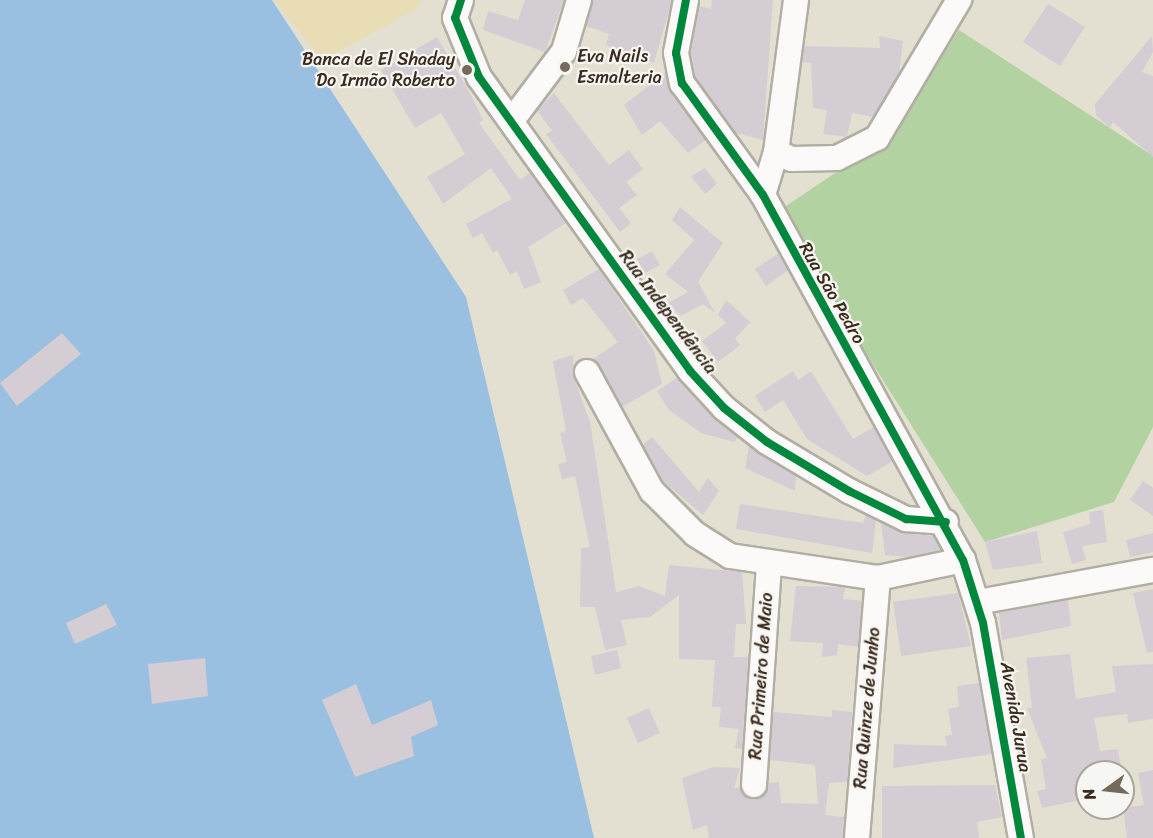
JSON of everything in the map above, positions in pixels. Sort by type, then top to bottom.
[{"type":"street","points":[[513,119],[564,51],[579,0]]},
{"type":"street","name":"Rua São Pedro","points":[[686,0],[676,53],[682,83],[764,195],[946,522],[978,602]]},
{"type":"street","points":[[764,195],[776,152],[796,0]]},
{"type":"street","points":[[776,152],[792,159],[837,158],[877,138],[959,0]]},
{"type":"street","name":"Rua Independência","points":[[458,9],[479,77],[513,119],[690,371],[724,408],[768,442],[849,491],[906,519],[946,522]]},
{"type":"street","points":[[587,372],[652,491],[695,534],[730,556],[769,566],[878,578],[963,560]]},
{"type":"street","name":"Rua Primeiro de Maio","points":[[754,785],[769,566]]},
{"type":"street","points":[[978,602],[1153,570]]},
{"type":"street","name":"Rua Quinze de Junho","points":[[857,838],[878,578]]},
{"type":"street","name":"Avenida Jurua","points":[[978,602],[1021,838]]},
{"type":"green space","points":[[959,30],[1153,156],[1153,427],[1114,502],[985,542],[777,212],[893,134]]},
{"type":"sand","points":[[274,0],[420,0],[417,9],[322,60]]},
{"type":"water","points":[[0,0],[272,0],[466,297],[594,838],[0,838]]},
{"type":"building","points":[[525,0],[564,0],[545,52],[483,30],[488,11],[518,20]]},
{"type":"building","points":[[593,0],[672,0],[654,63],[606,45],[609,34],[586,26]]},
{"type":"building","points":[[712,0],[773,0],[763,140],[736,133],[695,77],[691,53],[699,6],[711,9]]},
{"type":"building","points":[[1048,4],[1085,27],[1060,66],[1023,42]]},
{"type":"building","points":[[879,36],[903,41],[899,73],[873,117],[852,113],[847,137],[823,134],[827,110],[813,108],[811,63],[802,62],[804,46],[880,48]]},
{"type":"building","points":[[1152,36],[1153,52],[1142,72],[1153,76],[1153,157],[1113,122],[1110,128],[1096,115],[1095,104]]},
{"type":"building","points":[[437,37],[471,95],[483,120],[479,123],[520,180],[530,173],[566,223],[528,247],[541,282],[524,289],[517,271],[510,275],[497,250],[493,253],[482,233],[473,238],[466,224],[512,199],[491,168],[443,204],[427,177],[465,154],[441,113],[415,128],[381,70]]},
{"type":"building","points":[[665,73],[670,91],[706,140],[688,153],[660,121],[642,135],[624,105]]},
{"type":"building","points":[[554,93],[609,165],[629,150],[643,169],[626,182],[637,195],[619,208],[631,223],[620,232],[546,134],[552,131],[537,110]]},
{"type":"building","points":[[705,168],[717,184],[705,194],[691,176]]},
{"type":"building","points":[[680,207],[723,243],[698,282],[715,313],[703,304],[681,316],[668,303],[688,292],[665,274],[694,240],[672,220]]},
{"type":"building","points":[[652,251],[660,265],[645,273],[637,259]]},
{"type":"building","points":[[779,253],[788,270],[766,286],[755,269]]},
{"type":"building","points":[[599,269],[654,351],[662,384],[622,407],[593,359],[618,342],[583,298],[571,305],[563,290]]},
{"type":"building","points":[[726,300],[750,322],[735,339],[740,345],[718,362],[702,341],[726,323],[718,315]]},
{"type":"building","points":[[62,333],[81,354],[17,406],[0,383]]},
{"type":"building","points":[[573,355],[574,378],[590,422],[616,592],[639,586],[665,596],[669,565],[742,572],[746,624],[736,624],[734,657],[748,657],[742,749],[735,748],[739,729],[719,727],[721,707],[712,707],[715,660],[679,659],[679,595],[650,617],[621,620],[627,645],[605,650],[595,607],[580,607],[581,548],[590,547],[575,476],[562,479],[558,464],[567,462],[560,433],[566,431],[553,361]]},
{"type":"building","points":[[793,371],[798,380],[811,371],[853,439],[874,427],[893,461],[867,476],[807,439],[783,400],[765,412],[755,396]]},
{"type":"building","points":[[677,378],[738,437],[734,442],[701,433],[668,409],[657,391]]},
{"type":"building","points":[[652,437],[699,492],[708,478],[719,491],[703,515],[664,482],[643,445]]},
{"type":"building","points":[[749,446],[796,476],[795,491],[745,468]]},
{"type":"building","points":[[1143,481],[1153,488],[1153,516],[1130,500]]},
{"type":"building","points":[[740,504],[863,523],[866,515],[876,520],[872,553],[736,529]]},
{"type":"building","points":[[1103,510],[1107,542],[1082,546],[1086,560],[1072,564],[1063,532],[1090,524],[1089,512]]},
{"type":"building","points":[[881,522],[905,533],[934,536],[941,550],[907,557],[885,555]]},
{"type":"building","points":[[1037,531],[1042,563],[993,570],[985,542]]},
{"type":"building","points":[[1153,533],[1153,552],[1130,557],[1126,540]]},
{"type":"building","points":[[796,586],[845,587],[843,599],[862,601],[858,647],[838,644],[837,655],[822,657],[823,643],[790,641]]},
{"type":"building","points":[[1153,589],[1153,652],[1147,653],[1133,593]]},
{"type":"building","points":[[958,593],[971,646],[901,656],[893,602]]},
{"type":"building","points":[[1068,600],[1071,626],[1002,640],[999,613]]},
{"type":"building","points":[[106,604],[117,625],[75,644],[66,623]]},
{"type":"building","points":[[617,650],[621,668],[595,675],[591,656]]},
{"type":"building","points":[[1070,654],[1076,699],[1116,692],[1112,666],[1153,664],[1153,719],[1128,723],[1127,714],[1094,718],[1100,751],[1118,749],[1120,760],[1075,760],[1075,801],[1042,808],[1037,791],[1046,789],[1041,759],[1047,758],[1027,708],[1032,708],[1026,658]]},
{"type":"building","points":[[205,658],[208,696],[152,704],[148,664]]},
{"type":"building","points":[[979,683],[992,754],[893,768],[894,744],[947,746],[945,736],[952,735],[948,709],[959,707],[957,686]]},
{"type":"building","points":[[356,684],[372,725],[431,700],[438,725],[411,737],[414,756],[355,777],[322,700]]},
{"type":"building","points":[[649,708],[660,733],[638,743],[627,718]]},
{"type":"building","points":[[832,710],[852,712],[847,782],[829,783],[825,815],[844,817],[843,838],[709,838],[707,825],[693,830],[682,778],[714,767],[740,768],[734,788],[740,787],[747,797],[760,798],[768,783],[779,782],[781,803],[818,804],[815,765],[770,760],[773,712],[832,717]]},
{"type":"building","points":[[1153,770],[1153,838],[1127,838],[1125,820],[1135,820],[1135,806],[1144,805],[1138,773]]},
{"type":"building","points":[[995,785],[1002,817],[977,822],[979,838],[882,838],[882,786]]},
{"type":"cycle path","points":[[461,0],[455,18],[479,77],[690,371],[724,408],[767,442],[849,491],[906,519],[946,522]]},
{"type":"cycle path","points":[[686,0],[676,53],[682,83],[763,195],[963,560],[983,623],[1021,838]]},
{"type":"place","name":"Eva Nails Esmalteria","points":[[565,67]]},
{"type":"place","name":"Banca de El Shaday Do Irmão Roberto","points":[[467,70]]}]
